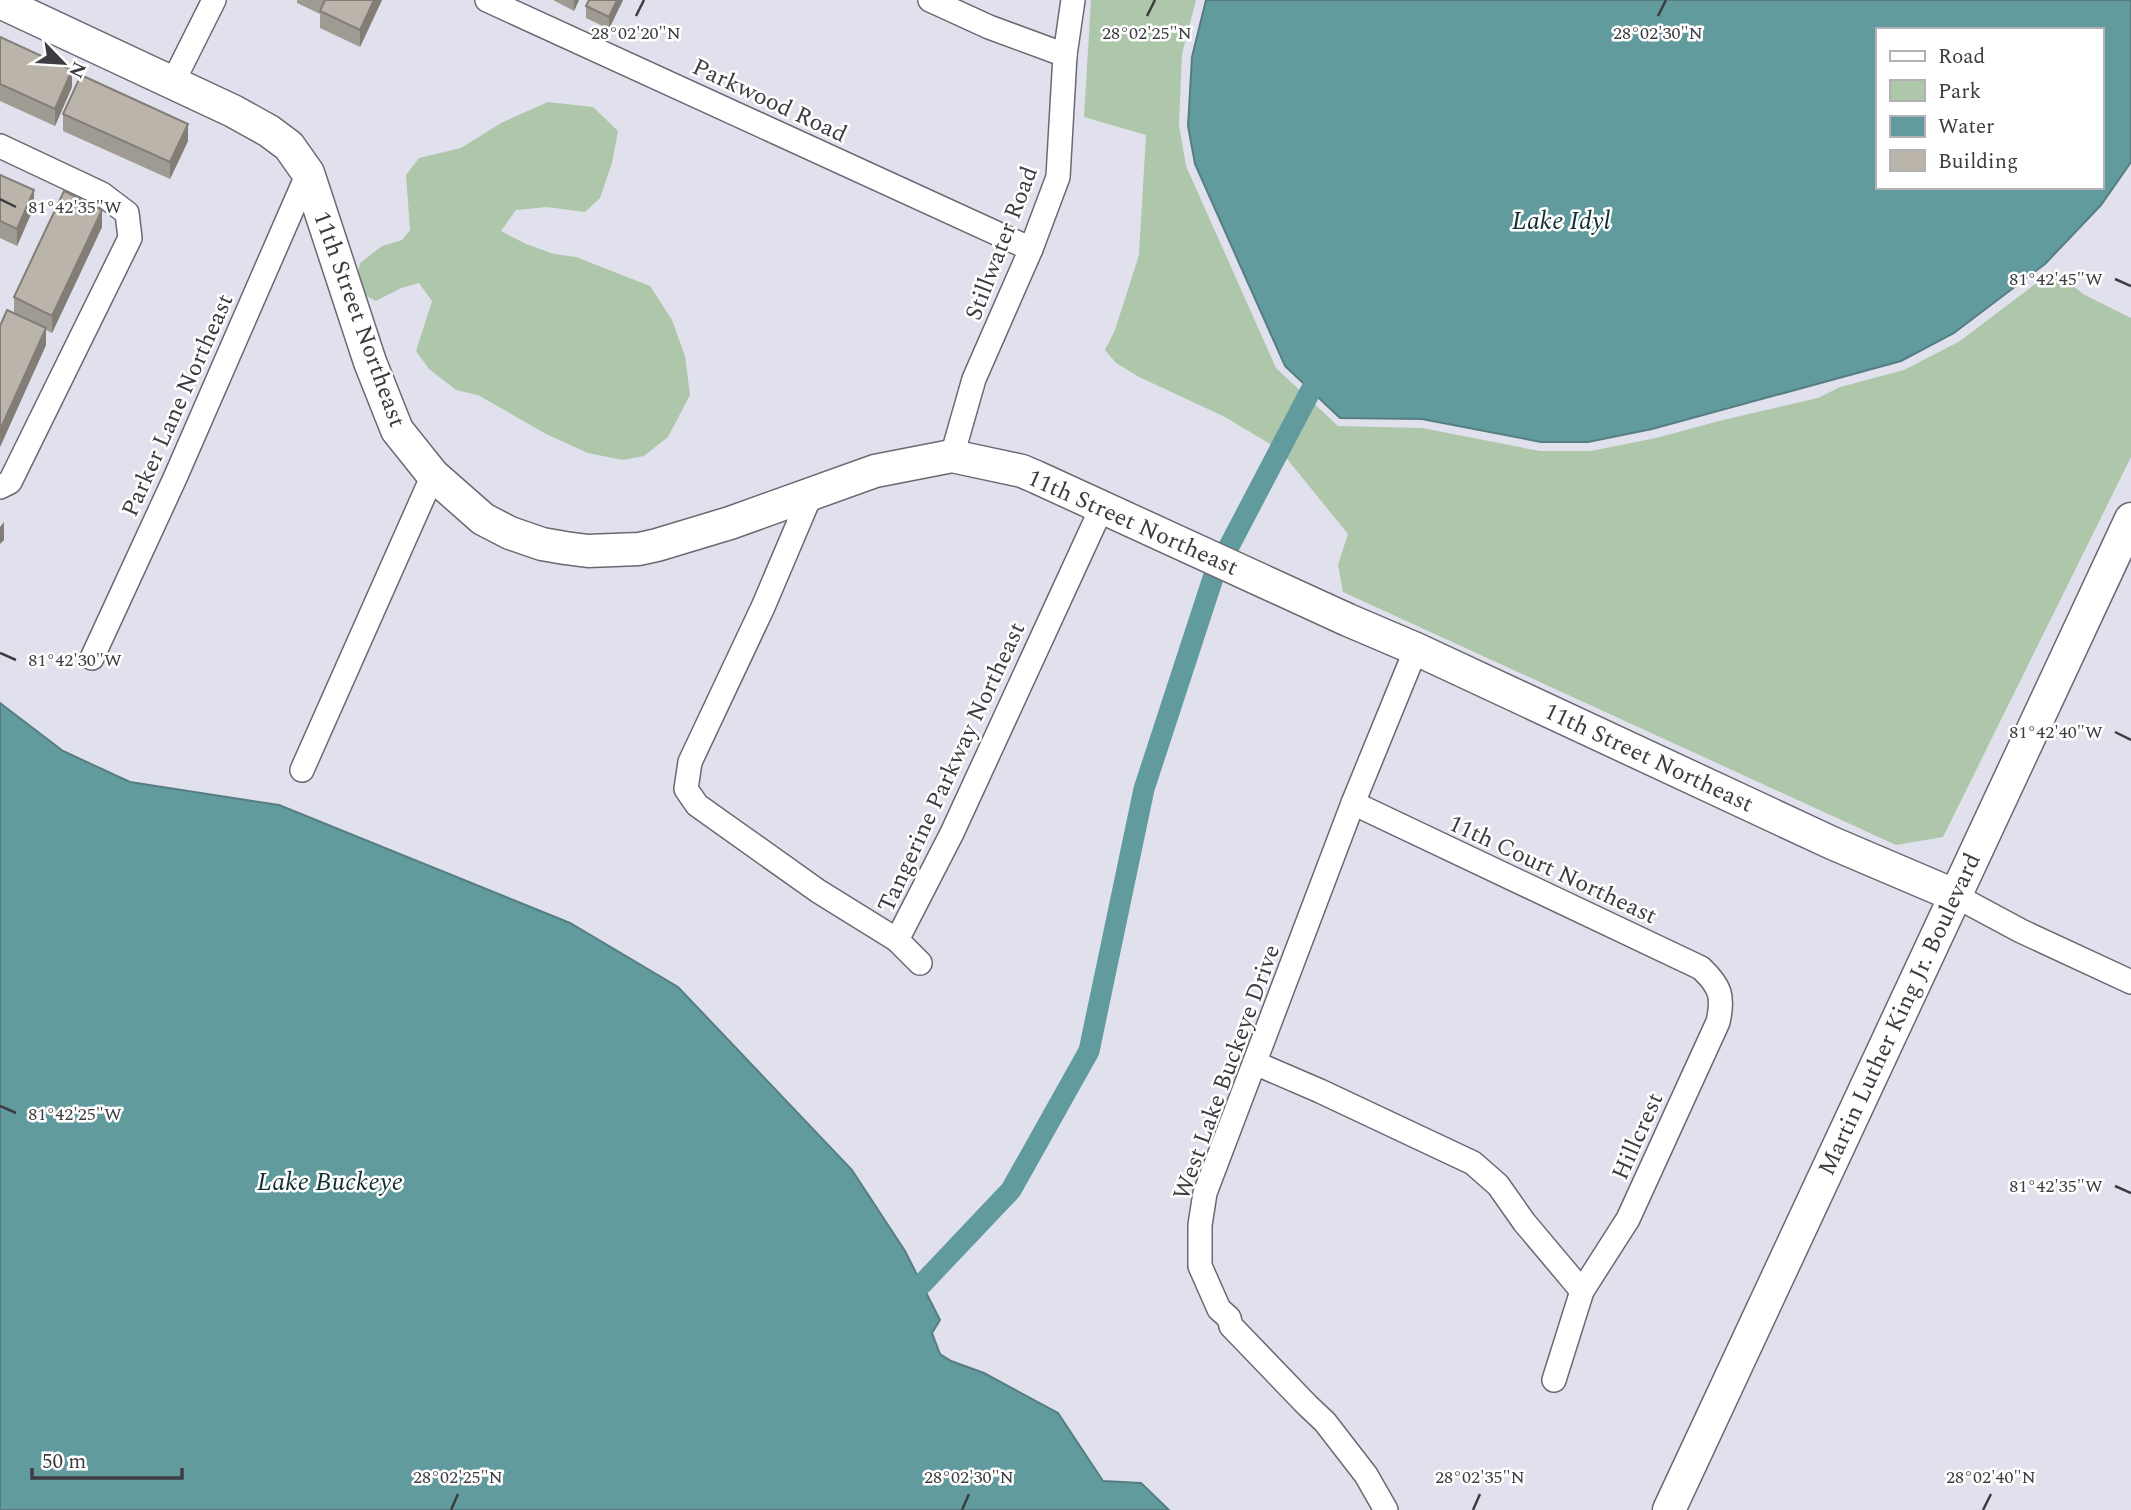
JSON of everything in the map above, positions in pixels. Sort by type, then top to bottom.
[{"type":"street","points":[[173,82],[214,0]]},
{"type":"street","name":"Parkwood Road","points":[[487,0],[1031,249]]},
{"type":"street","points":[[930,0],[989,27],[1065,55]]},
{"type":"street","name":"Stillwater Road","points":[[952,456],[974,379],[1031,249],[1058,177],[1065,55],[1073,0]]},
{"type":"street","name":"11th Street Northeast","points":[[0,2],[173,82],[269,131],[289,146],[308,173],[370,362],[397,430],[433,475],[483,519],[510,533],[542,544],[588,551],[639,549],[875,471],[952,456],[1022,471],[1416,649],[1832,843],[1954,895],[2021,931],[2131,982]]},
{"type":"street","points":[[0,146],[102,194],[127,213],[130,238],[10,482],[0,487]]},
{"type":"street","name":"Parker Lane Northeast","points":[[92,658],[175,478],[308,173]]},
{"type":"street","points":[[302,770],[433,475]]},
{"type":"street","name":"Tangerine Parkway Northeast","points":[[811,494],[763,607],[690,762],[686,789],[697,805],[733,831],[818,891],[897,940],[952,833],[1102,507]]},
{"type":"street","name":"Martin Luther King Jr. Boulevard","points":[[1669,1510],[2131,519]]},
{"type":"street","name":"West Lake Buckeye Drive","points":[[1386,1510],[1366,1475],[1325,1422],[1231,1326],[1229,1318],[1219,1309],[1200,1266],[1199,1225],[1205,1193],[1353,803],[1416,649]]},
{"type":"street","name":"11th Court Northeast","points":[[1353,803],[1701,968],[1715,982],[1719,995]]},
{"type":"street","points":[[897,940],[920,964]]},
{"type":"street","name":"Hillcrest","points":[[1554,1380],[1582,1291],[1628,1219],[1718,1022],[1722,1005],[1719,995]]},
{"type":"street","points":[[1255,1063],[1473,1163],[1498,1185],[1524,1222],[1582,1291]]},
{"type":"green space","points":[[1091,0],[1196,0],[1182,54],[1179,125],[1186,166],[1276,368],[1338,426],[1422,428],[1540,451],[1591,451],[1656,438],[1818,398],[1840,387],[1904,370],[1960,341],[2054,270],[2083,294],[2131,318],[2131,457],[1943,837],[1896,845],[1343,592],[1338,565],[1348,534],[1279,449],[1223,416],[1139,377],[1116,363],[1105,350],[1115,330],[1139,255],[1146,135],[1084,117]]},
{"type":"green space","points":[[548,102],[593,107],[618,131],[612,163],[600,198],[585,212],[547,207],[516,210],[501,231],[526,244],[554,254],[576,257],[650,286],[672,320],[685,356],[690,395],[668,437],[644,456],[623,460],[588,453],[546,434],[478,395],[456,390],[429,369],[416,351],[432,301],[419,283],[401,288],[376,301],[359,292],[356,284],[360,263],[382,246],[402,240],[410,230],[406,175],[419,158],[461,148],[501,123]]},
{"type":"water","name":"Lake Idyl","points":[[1206,0],[2131,0],[2131,162],[2101,205],[2045,264],[1954,333],[1901,361],[1652,429],[1588,442],[1541,442],[1422,419],[1340,418],[1285,366],[1195,164],[1188,126],[1192,57]]},
{"type":"water","name":"Lake Buckeye","points":[[0,703],[63,751],[130,782],[279,805],[570,923],[678,987],[852,1170],[905,1251],[940,1320],[932,1333],[940,1354],[984,1373],[1058,1413],[1103,1481],[1141,1483],[1169,1510],[0,1510]]},
{"type":"building","points":[[325,0],[374,0],[360,30],[320,11]]},
{"type":"building","points":[[589,0],[617,0],[609,17],[586,6]]},
{"type":"building","points":[[0,37],[72,70],[55,109],[0,84]]},
{"type":"building","points":[[81,75],[188,124],[170,162],[63,114]]},
{"type":"building","points":[[0,175],[34,190],[17,229],[0,221]]},
{"type":"building","points":[[64,191],[102,210],[52,316],[14,297]]},
{"type":"building","points":[[7,310],[46,328],[0,430],[0,326]]},
{"type":"waterway","points":[[922,1284],[1011,1190],[1089,1051],[1144,789],[1214,575],[1311,390]]}]
